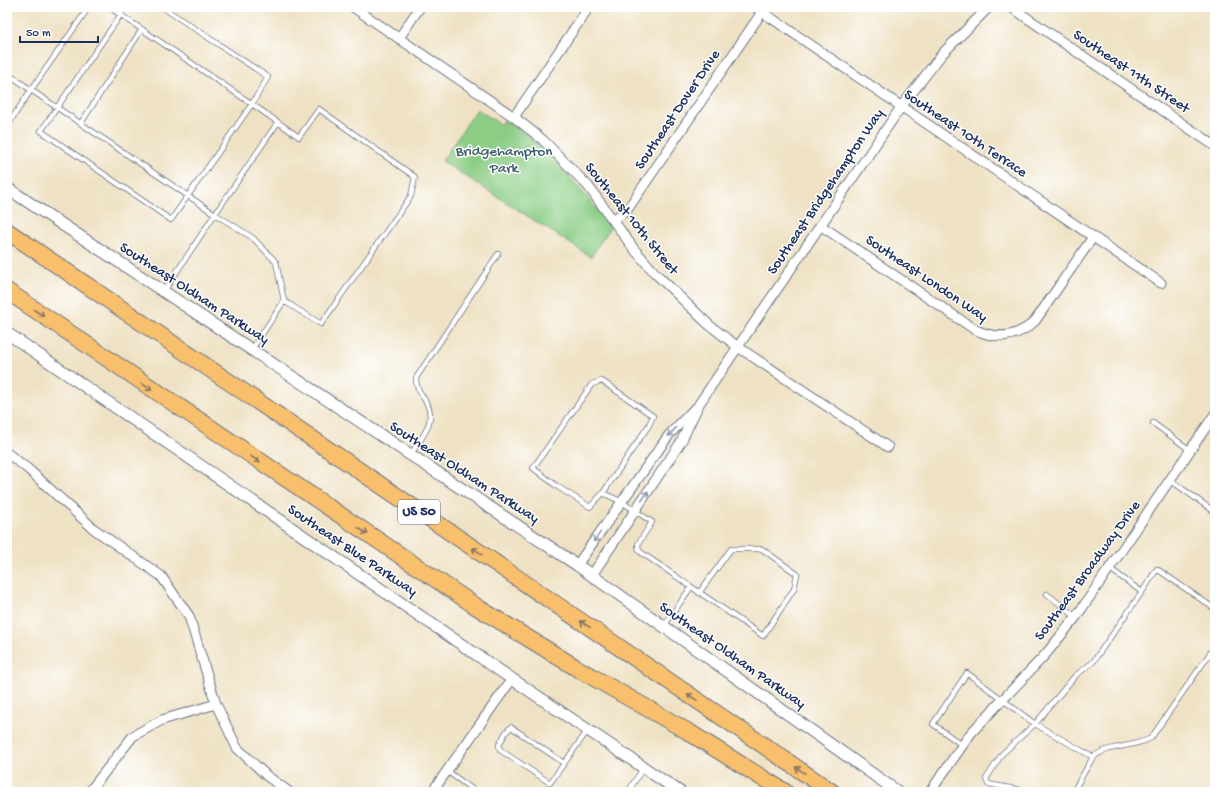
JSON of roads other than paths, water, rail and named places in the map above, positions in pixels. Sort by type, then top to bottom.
[{"type":"highway","name":"US 50","points":[[7,231],[832,792]]},
{"type":"highway","points":[[7,292],[477,607],[574,667],[693,735],[785,792]]},
{"type":"street","name":"Southeast 10th Street","points":[[353,7],[514,117],[566,162],[588,186],[634,249],[671,290],[708,324],[738,347],[888,447]]},
{"type":"street","points":[[399,38],[420,7]]},
{"type":"street","points":[[514,117],[589,7]]},
{"type":"street","name":"Southeast Bridgehampton Way","points":[[592,575],[681,442],[700,404],[901,107],[942,54],[989,7]]},
{"type":"street","name":"Southeast 11th Street","points":[[1011,7],[1215,146]]},
{"type":"street","name":"Southeast 10th Terrace","points":[[758,9],[1161,283]]},
{"type":"street","name":"Southeast Dover Drive","points":[[613,220],[627,210],[758,9]]},
{"type":"street","name":"Southeast Oldham Parkway","points":[[7,188],[578,565],[898,792]]},
{"type":"street","name":"Southeast London Way","points":[[820,225],[974,329],[984,334],[998,337],[1012,336],[1026,329],[1035,321],[1093,237]]},
{"type":"street","name":"Southeast Blue Parkway","points":[[7,333],[512,679],[680,792]]},
{"type":"street","name":"Southeast Bridgehampton Way","points":[[578,565],[669,435],[700,404]]},
{"type":"street","name":"Southeast Broadway Drive","points":[[930,792],[962,745],[1045,654],[1076,617],[1190,450],[1214,419]]},
{"type":"street","points":[[7,453],[28,469],[94,529],[161,576],[189,616],[216,704],[237,748],[267,776],[288,792]]},
{"type":"street","points":[[432,792],[512,679]]},
{"type":"street","points":[[89,792],[133,736],[162,720],[216,704]]},
{"type":"lane","points":[[7,126],[89,7]]},
{"type":"lane","points":[[7,73],[215,214],[253,238],[276,262],[284,300],[321,324],[411,196],[415,177],[319,109],[299,137],[109,7]]},
{"type":"lane","points":[[126,7],[41,131],[171,220],[252,104],[268,77],[162,7]]},
{"type":"lane","points":[[81,123],[142,29]]},
{"type":"lane","points":[[163,292],[278,122]]},
{"type":"lane","points":[[410,455],[427,430],[430,414],[428,404],[416,387],[416,378],[498,254]]},
{"type":"lane","points":[[251,350],[284,300]]},
{"type":"lane","points":[[602,381],[653,416],[649,426],[604,494],[590,507],[558,487],[533,468],[592,384],[602,381]]},
{"type":"lane","points":[[1153,423],[1190,450]]},
{"type":"lane","points":[[1170,480],[1215,512]]},
{"type":"lane","points":[[604,494],[636,510],[652,522],[638,544],[639,551],[691,587],[763,636],[794,589],[797,574],[762,549],[731,549],[700,593]]},
{"type":"lane","points":[[1109,568],[1142,592]]},
{"type":"lane","points":[[1033,792],[988,784],[986,779],[1002,754],[1035,724],[1075,676],[1093,662],[1157,569],[1215,609]]},
{"type":"lane","points":[[664,626],[691,587]]},
{"type":"lane","points":[[1047,594],[1076,617]]},
{"type":"lane","points":[[1073,792],[1093,757],[1102,750],[1141,743],[1151,738],[1215,646]]},
{"type":"lane","points":[[962,745],[933,724],[967,673],[1035,724],[1093,757]]},
{"type":"lane","points":[[564,763],[511,728],[506,732],[499,745],[500,750],[550,782],[564,763],[588,730]]},
{"type":"lane","points":[[628,792],[643,767]]},
{"type":"lane","points":[[447,772],[476,792]]},
{"type":"park label","name":"Bridgehampton Park","points":[[504,160]]}]
